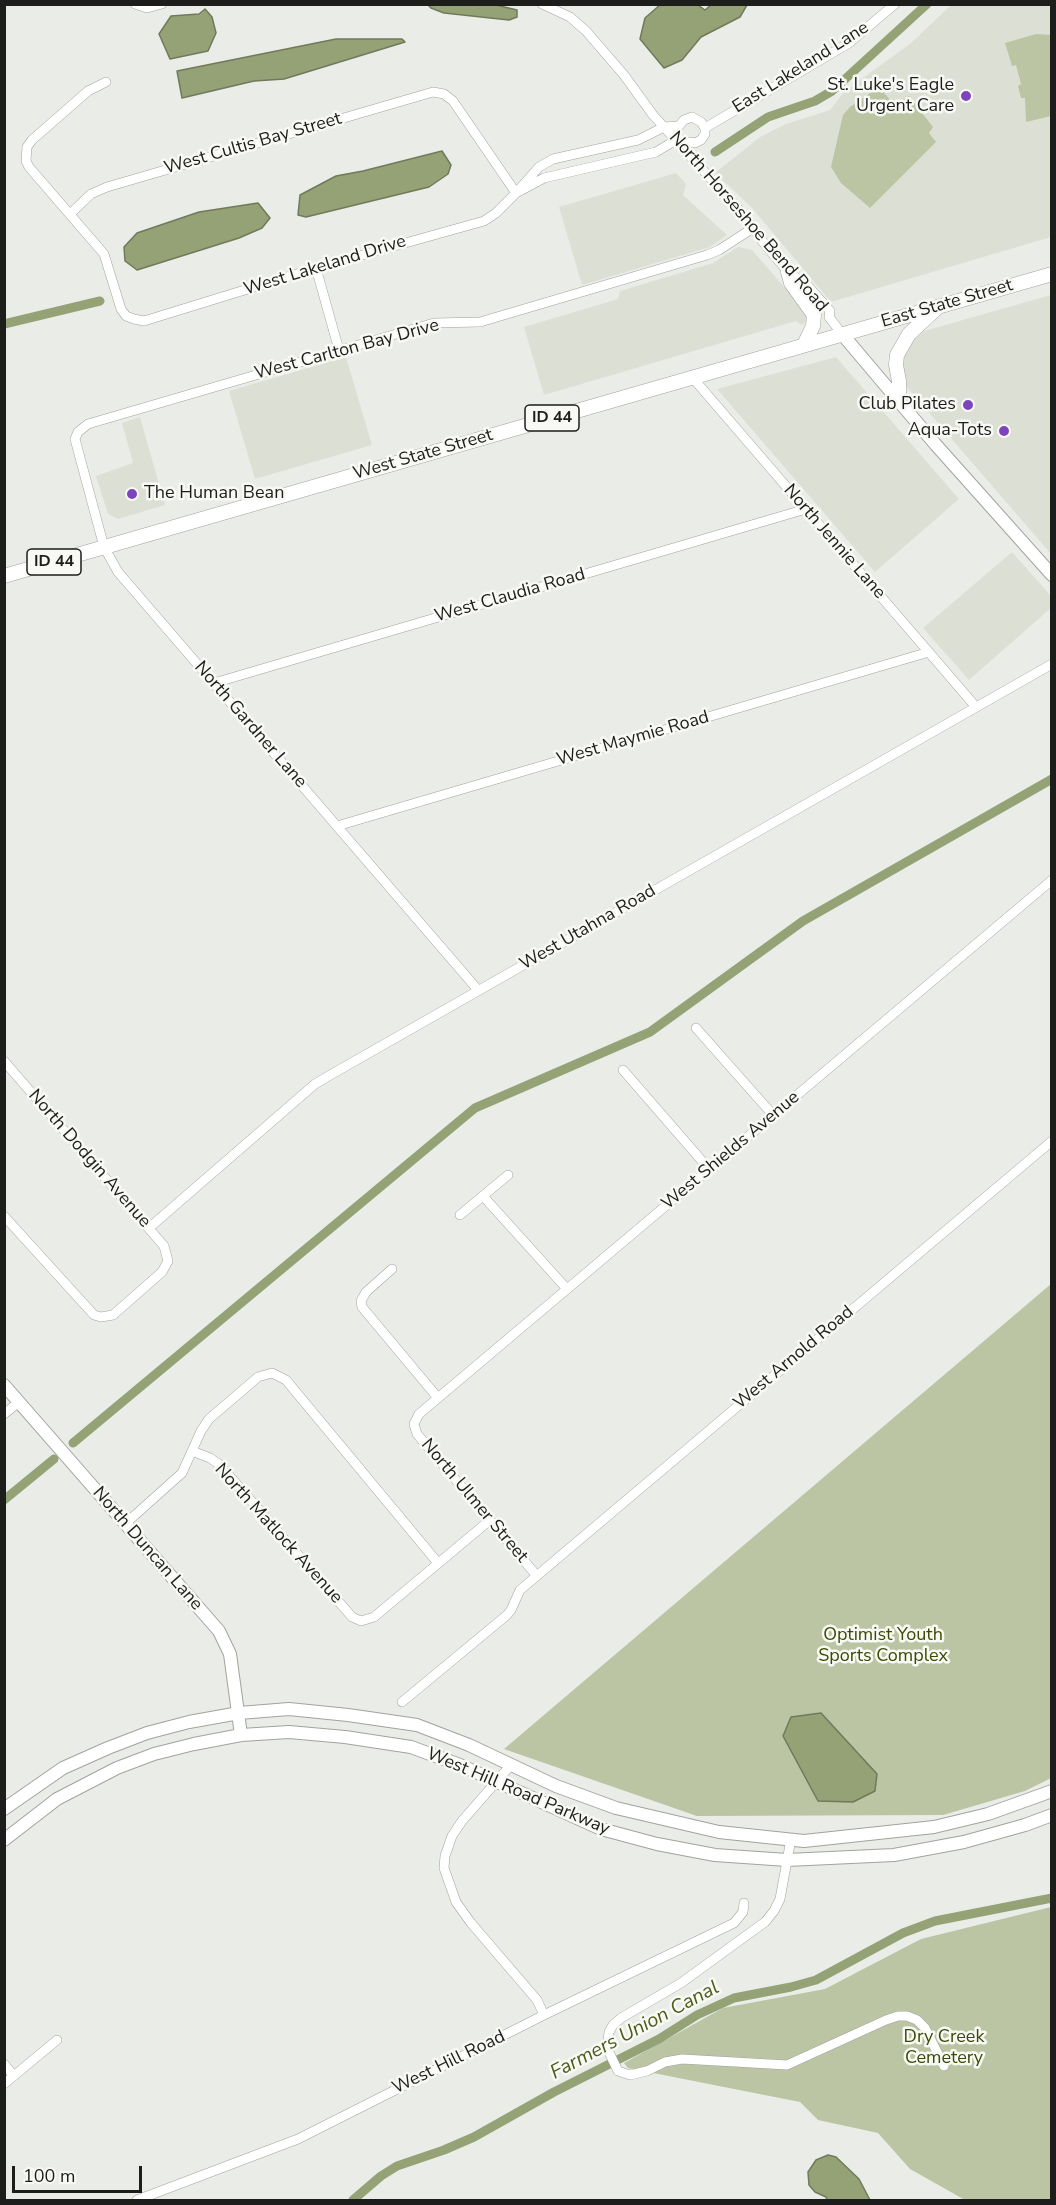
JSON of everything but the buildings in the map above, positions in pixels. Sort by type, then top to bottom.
[{"type":"main road","points":[[788,272],[791,284],[814,315],[813,326],[804,345]]},
{"type":"main road","name":"East State Street","points":[[842,334],[1052,274]]},
{"type":"main road","points":[[899,400],[896,365],[900,349],[909,334],[939,306]]},
{"type":"main road","name":"West State Street","points":[[4,576],[842,334]]},
{"type":"street","points":[[135,4],[147,8],[162,4]]},
{"type":"street","name":"North Horseshoe Bend Road","points":[[542,4],[570,16],[586,31],[664,127],[742,213],[788,272],[808,286],[830,311],[829,317],[842,334],[936,445],[1052,575]]},
{"type":"street","name":"East Lakeland Lane","points":[[676,140],[695,143],[701,140],[705,134],[705,128],[849,43],[895,4]]},
{"type":"street","points":[[70,214],[29,167],[25,154],[32,140],[88,91],[106,82]]},
{"type":"street","name":"West Cultis Bay Street","points":[[70,214],[91,195],[107,187],[433,92],[444,94],[453,101],[516,193]]},
{"type":"street","points":[[664,127],[680,126],[684,120],[692,117],[701,122],[705,128]]},
{"type":"street","name":"West Lakeland Drive","points":[[70,214],[104,254],[121,309],[126,316],[144,321],[316,268],[484,221],[496,213],[539,167],[553,159],[638,140],[664,127]]},
{"type":"street","name":"West Lakeland Drive","points":[[516,193],[543,178],[656,152],[676,140]]},
{"type":"street","name":"West Carlton Bay Drive","points":[[78,432],[88,424],[434,322],[480,322],[712,254],[753,228]]},
{"type":"street","points":[[316,268],[339,350]]},
{"type":"street","name":"North Jennie Lane","points":[[692,378],[976,707]]},
{"type":"street","name":"North Gardner Lane","points":[[78,432],[75,439],[76,446],[104,547],[118,572],[478,990]]},
{"type":"street","name":"West Claudia Road","points":[[214,683],[806,509]]},
{"type":"street","name":"West Maymie Road","points":[[337,826],[929,652]]},
{"type":"street","name":"West Utahna Road","points":[[149,1228],[315,1084],[1052,664]]},
{"type":"street","name":"West Shields Avenue","points":[[414,1424],[418,1414],[1052,880]]},
{"type":"street","points":[[696,1028],[773,1115]]},
{"type":"street","name":"North Dodgin Avenue","points":[[4,1061],[164,1246],[168,1261],[162,1272],[113,1314],[101,1317],[88,1310],[4,1216]]},
{"type":"street","points":[[623,1070],[709,1169]]},
{"type":"street","name":"West Arnold Road","points":[[402,1702],[507,1615],[520,1590],[1052,1141]]},
{"type":"street","points":[[460,1215],[508,1175]]},
{"type":"street","points":[[483,1196],[567,1289]]},
{"type":"street","points":[[392,1269],[366,1292],[361,1301],[364,1312],[438,1398]]},
{"type":"street","points":[[125,1524],[182,1473],[201,1431],[218,1410],[258,1377],[272,1373],[286,1380],[438,1563],[490,1520]]},
{"type":"street","name":"North Duncan Lane","points":[[4,1385],[219,1632],[230,1654],[241,1735]]},
{"type":"street","points":[[4,1414],[19,1402]]},
{"type":"street","name":"North Ulmer Street","points":[[414,1424],[417,1434],[537,1576]]},
{"type":"street","name":"North Matlock Avenue","points":[[192,1451],[220,1465],[352,1617],[361,1621],[374,1617],[438,1563]]},
{"type":"street","name":"West Hill Road Parkway","points":[[4,1809],[63,1768],[147,1733],[239,1713],[289,1709],[417,1725],[469,1745],[510,1766],[616,1808],[719,1832],[804,1841],[934,1827],[988,1814],[1052,1791]]},
{"type":"street","name":"West Hill Road Parkway","points":[[4,1840],[57,1799],[117,1768],[184,1746],[241,1735],[289,1732],[345,1737],[411,1747],[460,1765],[600,1829],[657,1844],[715,1855],[787,1860],[894,1855],[938,1848],[993,1835],[1052,1815]]},
{"type":"street","points":[[510,1766],[469,1811],[452,1836],[445,1856],[444,1868],[456,1902],[471,1923],[537,2000],[544,2015]]},
{"type":"street","points":[[791,1839],[780,1899],[765,1923],[681,1983],[613,2025],[609,2032],[607,2048],[618,2071],[630,2075],[647,2071],[665,2062],[682,2059],[787,2065],[898,2016],[907,2016],[917,2020],[925,2028],[944,2066]]},
{"type":"street","name":"West Hill Road","points":[[137,2200],[298,2139],[544,2015],[734,1923],[743,1912],[744,1903]]},
{"type":"street","points":[[4,2084],[57,2040]]},
{"type":"street","points":[[4,2064],[14,2076]]},
{"type":"shaded area","points":[[661,4],[698,5],[705,10],[711,5],[747,5],[740,17],[701,37],[682,60],[664,68],[640,39],[645,18]]},
{"type":"shaded area","points":[[428,5],[496,5],[517,10],[517,17],[509,20],[444,13]]},
{"type":"shaded area","points":[[951,5],[1051,5],[1051,237],[831,302],[752,208],[715,173],[760,137],[786,124],[830,110],[844,92],[911,43]]},
{"type":"shaded area","points":[[205,9],[212,17],[216,33],[208,51],[170,59],[159,34],[171,16],[199,14]]},
{"type":"shaded area","points":[[336,39],[402,39],[405,42],[284,79],[254,81],[182,98],[177,71]]},
{"type":"shaded area","points":[[442,151],[451,165],[448,174],[429,187],[306,217],[298,215],[300,195],[336,176]]},
{"type":"shaded area","points":[[676,173],[686,184],[683,195],[727,235],[710,247],[582,285],[559,207]]},
{"type":"shaded area","points":[[258,203],[270,218],[262,228],[239,238],[137,270],[125,261],[124,247],[137,233],[199,212]]},
{"type":"shaded area","points":[[738,247],[752,250],[806,312],[807,321],[801,325],[796,321],[544,395],[524,327],[618,299],[620,291],[713,263]]},
{"type":"shaded area","points":[[1051,295],[1051,554],[905,385],[900,366],[908,345],[924,331]]},
{"type":"shaded area","points":[[346,357],[372,445],[255,479],[229,391]]},
{"type":"shaded area","points":[[836,357],[959,499],[875,572],[717,389]]},
{"type":"shaded area","points":[[140,417],[165,505],[118,519],[108,514],[96,476],[133,463],[122,423]]},
{"type":"shaded area","points":[[1012,552],[1051,596],[1051,608],[969,680],[923,628]]},
{"type":"shaded area","points":[[821,1713],[877,1774],[875,1791],[853,1802],[818,1801],[783,1736],[791,1717]]},
{"type":"shaded area","points":[[828,2155],[836,2157],[859,2179],[870,2200],[827,2200],[826,2197],[815,2192],[809,2185],[808,2172],[816,2160]]},
{"type":"green space","points":[[1036,34],[1051,35],[1051,116],[1026,122],[1025,98],[1021,98],[1018,86],[1021,84],[1016,65],[1012,66],[1005,43]]},
{"type":"green space","points":[[880,88],[895,106],[909,96],[933,127],[929,133],[936,142],[870,208],[841,183],[831,167],[843,115],[850,107]]},
{"type":"green space","name":"Optimist Youth Sports Complex","points":[[1051,1284],[1051,1778],[1025,1791],[943,1815],[697,1816],[504,1749]]},
{"type":"green space","name":"Dry Creek Cemetery","points":[[1051,1907],[1051,2200],[965,2200],[910,2169],[878,2133],[818,2120],[800,2102],[628,2068],[624,2063],[723,2008],[825,1989],[921,1939]]},
{"type":"waterway","points":[[715,152],[768,117],[815,101],[832,91],[927,4]]},
{"type":"waterway","points":[[4,324],[100,301]]},
{"type":"waterway","points":[[73,1443],[475,1108],[650,1032],[803,921],[1052,779]]},
{"type":"waterway","points":[[4,1500],[54,1459]]},
{"type":"waterway","name":"Farmers Union Canal","points":[[353,2200],[381,2176],[397,2166],[474,2137],[554,2092],[659,2039],[697,2015],[734,1998],[816,1980],[903,1933],[935,1921],[1052,1898]]},
{"type":"place","name":"St. Luke's Eagle Urgent Care","points":[[966,96]]},
{"type":"place","name":"Club Pilates","points":[[968,405]]},
{"type":"place","name":"Aqua-Tots","points":[[1004,431]]},
{"type":"place","name":"The Human Bean","points":[[132,494]]}]
